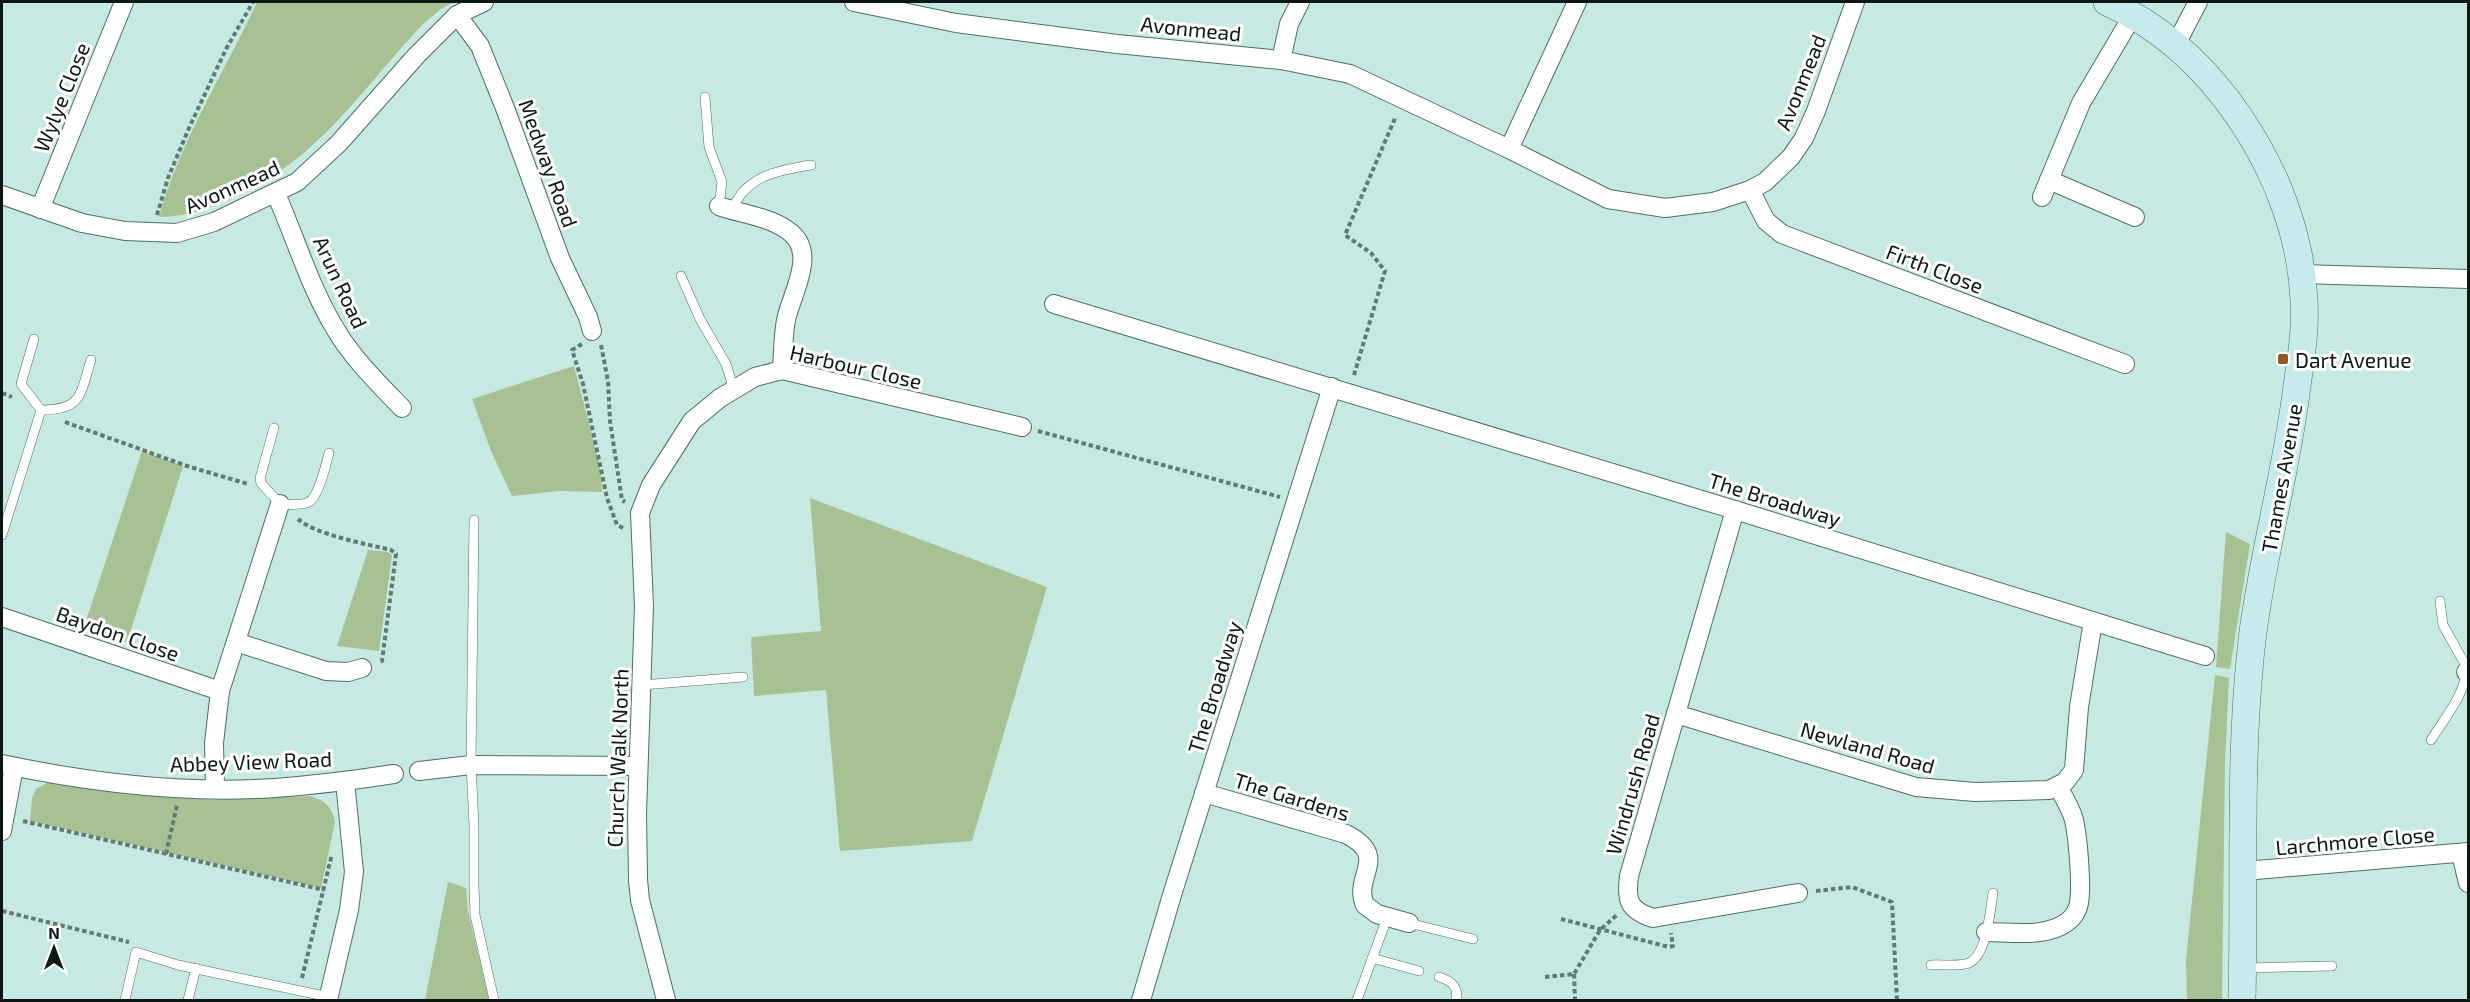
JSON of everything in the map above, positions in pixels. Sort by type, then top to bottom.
[{"type":"street","name":"Wylye Close","points":[[40,208],[124,2]]},
{"type":"street","name":"Avonmead","points":[[2,195],[82,223],[153,233],[177,233],[196,229],[276,194],[297,182],[339,143],[416,56],[457,15],[484,2]]},
{"type":"street","name":"Avonmead","points":[[854,2],[956,23],[1117,44],[1281,60],[1350,74],[1509,149],[1608,199],[1665,208],[1713,202],[1750,190],[1778,171],[1804,138],[1855,2]]},
{"type":"street","points":[[1281,60],[1289,24],[1300,2]]},
{"type":"street","points":[[1509,149],[1576,2]]},
{"type":"street","name":"Thames Avenue","points":[[2107,2],[2133,15],[2176,44],[2205,73],[2229,102],[2263,155],[2286,210],[2301,274],[2304,330],[2292,424],[2261,583],[2249,679],[2244,769],[2242,1000]]},
{"type":"street","points":[[2176,44],[2198,2]]},
{"type":"street","name":"Medway Road","points":[[457,15],[480,46],[506,108],[560,258],[590,324]]},
{"type":"street","points":[[2133,15],[2084,96],[2045,189],[2135,217]]},
{"type":"street","name":"Firth Close","points":[[1750,190],[1766,221],[1782,234],[2125,364]]},
{"type":"street","name":"Arun Road","points":[[276,194],[313,283],[336,330],[369,374],[402,408]]},
{"type":"street","points":[[725,208],[775,224],[790,232],[800,248],[802,265],[786,323],[782,370]]},
{"type":"street","points":[[2301,274],[2469,279]]},
{"type":"street","name":"The Broadway","points":[[1054,304],[1735,510],[2205,656]]},
{"type":"street","name":"Harbour Close","points":[[640,513],[651,485],[685,430],[703,411],[755,377],[782,370],[1022,427]]},
{"type":"street","name":"The Broadway","points":[[1141,1000],[1295,502],[1340,390]]},
{"type":"street","points":[[214,789],[214,743],[220,690],[280,504]]},
{"type":"street","name":"Windrush Road","points":[[1630,904],[1627,895],[1629,876],[1735,510]]},
{"type":"street","name":"Church Walk North","points":[[640,513],[644,606],[636,858],[640,900],[666,1000]]},
{"type":"street","name":"Baydon Close","points":[[2,617],[220,690]]},
{"type":"street","points":[[1986,932],[2028,933],[2051,929],[2067,922],[2079,904],[2074,821],[2058,787],[2074,770],[2079,707],[2093,621]]},
{"type":"street","points":[[236,642],[326,671],[348,672],[362,668]]},
{"type":"street","name":"Newland Road","points":[[1676,714],[1916,787],[1975,792],[2049,790],[2058,787]]},
{"type":"street","points":[[3,823],[8,765]]},
{"type":"street","name":"Abbey View Road","points":[[8,765],[100,780],[214,789],[274,788],[394,774]]},
{"type":"street","points":[[419,771],[471,765],[638,766]]},
{"type":"street","points":[[329,998],[349,910],[354,872],[345,781]]},
{"type":"street","name":"The Gardens","points":[[1204,793],[1346,834],[1359,841],[1366,848],[1368,857],[1363,900],[1370,909],[1386,918],[1408,923]]},
{"type":"street","points":[[2465,853],[2469,883]]},
{"type":"street","name":"Larchmore Close","points":[[2244,871],[2465,853]]},
{"type":"street","points":[[1630,904],[1645,915],[1662,917],[1798,893]]},
{"type":"lane","points":[[705,97],[709,147],[722,182],[725,208],[755,181],[775,171],[811,165]]},
{"type":"lane","points":[[681,276],[700,320],[726,364],[734,390]]},
{"type":"lane","points":[[34,339],[21,384],[22,389],[41,410],[62,410],[78,399],[91,360]]},
{"type":"lane","points":[[2,536],[41,410]]},
{"type":"lane","points":[[274,428],[260,478],[261,483],[280,504],[311,501],[316,493],[329,453]]},
{"type":"lane","points":[[474,520],[471,765],[475,915],[494,1000]]},
{"type":"lane","points":[[2431,740],[2457,697],[2468,672],[2442,625],[2440,601]]},
{"type":"lane","points":[[642,685],[743,677]]},
{"type":"lane","points":[[1931,964],[1969,963],[1981,952],[1993,893]]},
{"type":"lane","points":[[1357,1000],[1386,918]]},
{"type":"lane","points":[[1408,923],[1473,939]]},
{"type":"lane","points":[[125,1000],[136,952],[329,998]]},
{"type":"lane","points":[[1372,958],[1419,971]]},
{"type":"lane","points":[[2243,968],[2332,966]]},
{"type":"lane","points":[[188,1000],[196,968]]},
{"type":"lane","points":[[1439,977],[1455,986],[1456,1000]]},
{"type":"path","points":[[153,233],[158,205],[189,128],[226,49],[253,2]]},
{"type":"path","points":[[1340,390],[1385,272],[1371,253],[1345,235],[1404,99]]},
{"type":"path","points":[[590,324],[602,346],[622,500],[640,513]]},
{"type":"path","points":[[590,324],[584,342],[572,350],[583,384],[607,498],[616,525],[640,535]]},
{"type":"path","points":[[2,393],[84,429],[257,487],[304,524],[327,533],[391,550],[396,554],[382,661],[362,668]]},
{"type":"path","points":[[1022,427],[1295,502]]},
{"type":"path","points":[[166,854],[180,788]]},
{"type":"path","points":[[3,823],[166,854],[324,890]]},
{"type":"path","points":[[300,990],[333,851]]},
{"type":"path","points":[[1798,893],[1852,887],[1892,902],[1897,1000]]},
{"type":"path","points":[[1575,1000],[1574,974],[1600,930],[1630,904]]},
{"type":"path","points":[[2,910],[133,943],[136,952]]},
{"type":"path","points":[[1561,919],[1600,930]]},
{"type":"path","points":[[1545,977],[1574,974]]},
{"type":"green space","points":[[257,2],[454,2],[441,9],[423,24],[335,124],[286,167],[258,185],[226,201],[185,214],[159,217],[191,134]]},
{"type":"green space","points":[[574,366],[600,466],[602,492],[559,491],[512,496],[491,451],[472,399]]},
{"type":"green space","points":[[142,451],[183,466],[127,642],[84,627]]},
{"type":"green space","points":[[810,498],[1047,587],[972,841],[840,851],[826,690],[754,696],[751,637],[821,631]]},
{"type":"green space","points":[[2226,532],[2250,544],[2230,669],[2216,667]]},
{"type":"green space","points":[[368,550],[387,552],[392,555],[379,651],[337,646]]},
{"type":"green space","points":[[2215,675],[2229,678],[2225,761],[2222,1000],[2187,1000],[2186,960]]},
{"type":"green space","points":[[47,783],[61,783],[125,794],[214,800],[310,796],[324,802],[330,808],[335,822],[321,888],[30,821],[32,798],[36,789]]},
{"type":"green space","points":[[448,882],[466,888],[468,911],[489,1000],[425,1000]]},
{"type":"place","name":"Dart Avenue","points":[[2283,359]]}]
